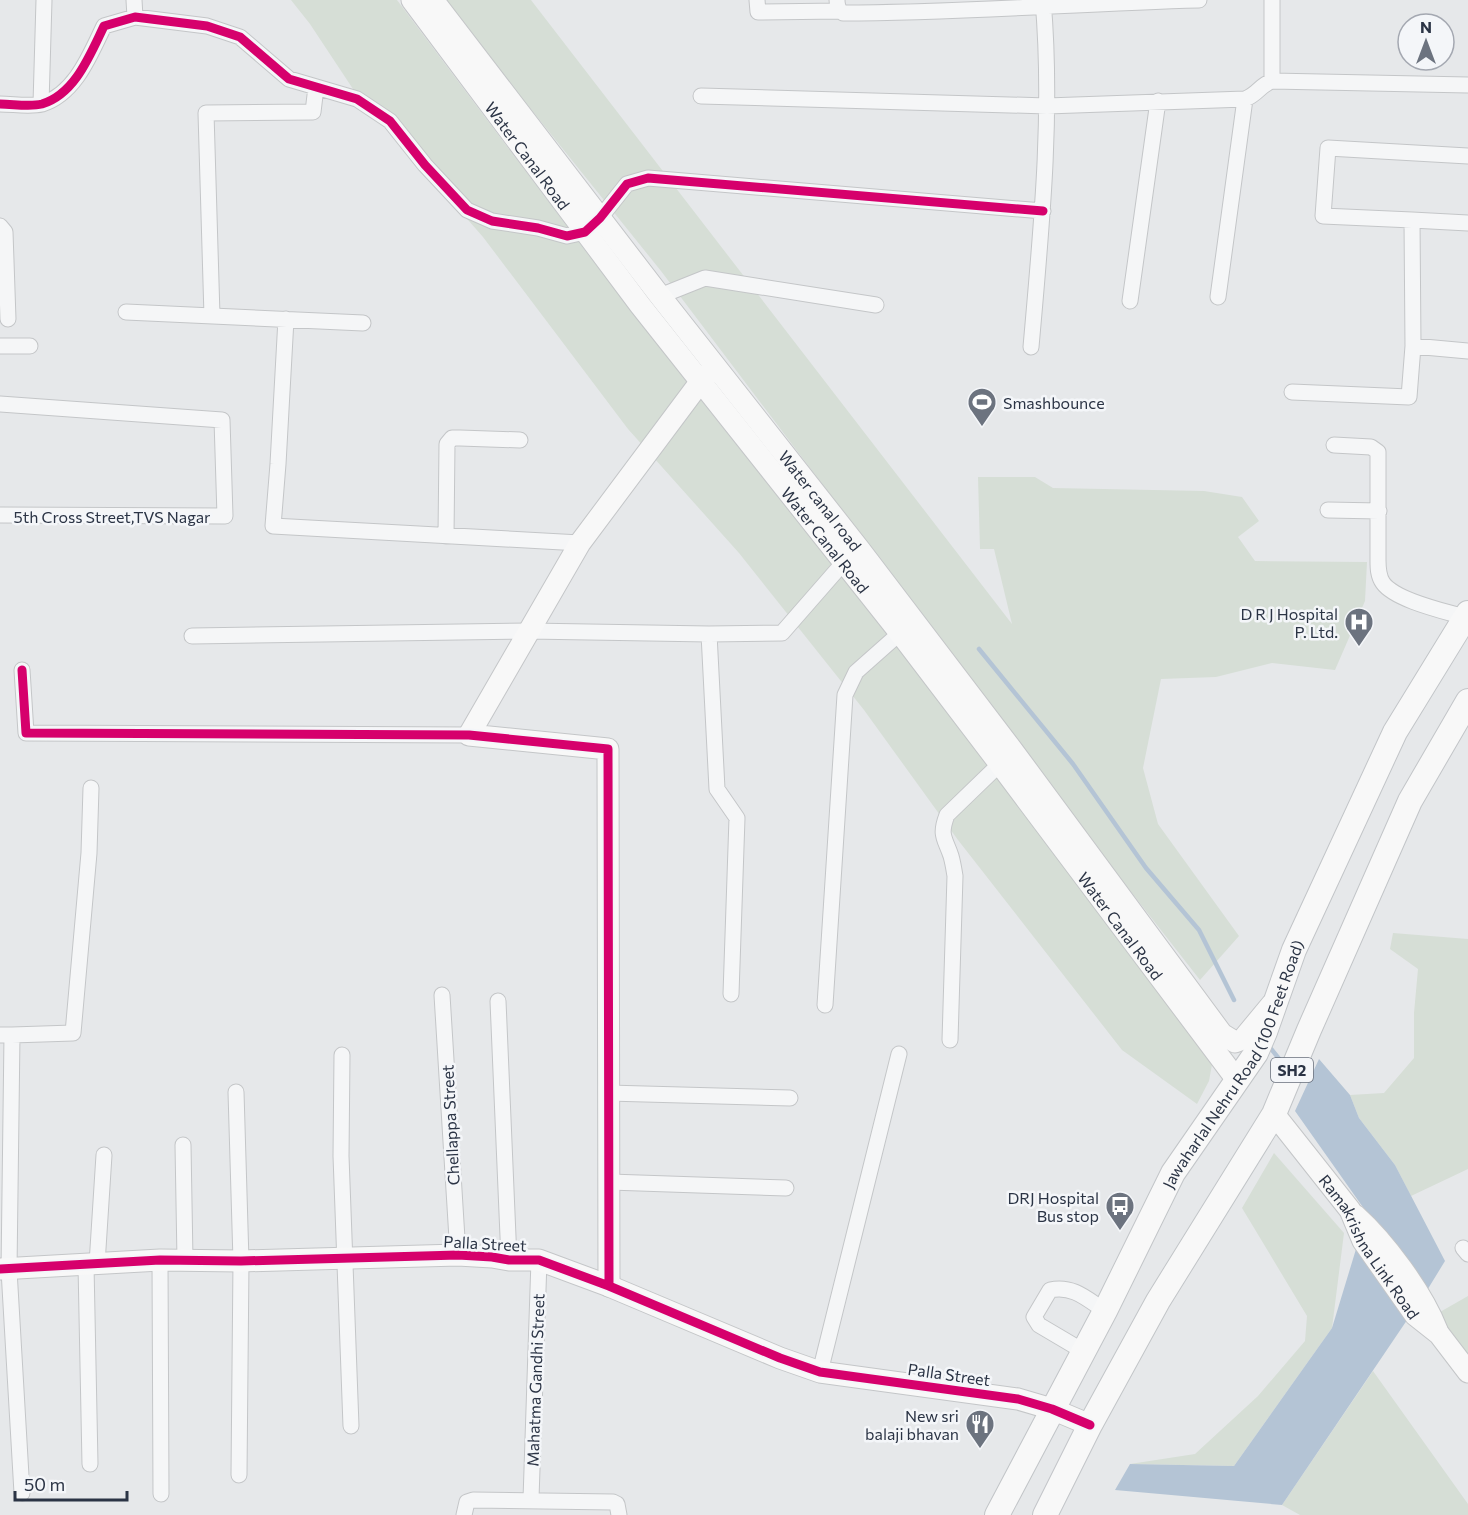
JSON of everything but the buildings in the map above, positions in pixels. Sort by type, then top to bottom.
[{"type":"main road","name":"Water Canal Road","points":[[412,0],[570,208],[593,225],[700,381],[852,556],[900,633],[1006,757],[1237,1080]]},
{"type":"main road","name":"Water canal road","points":[[441,2],[593,225],[660,296],[716,366],[852,556],[1222,1034],[1235,1042],[1243,1039],[1275,1000]]},
{"type":"main road","points":[[609,1286],[608,749],[469,735],[580,543],[700,381],[716,366]]},
{"type":"main road","name":"Jawaharlal Nehru Road (100 Feet Road)","points":[[997,1515],[1105,1311],[1173,1173],[1256,1053],[1294,950],[1395,732],[1466,615]]},
{"type":"main road","name":"SH2","points":[[1045,1515],[1090,1425],[1158,1301],[1274,1114],[1410,801],[1468,701]]},
{"type":"main road","name":"Ramakrishna Link Road","points":[[1274,1114],[1350,1210],[1421,1311],[1468,1372]]},
{"type":"main road","name":"Palla Street","points":[[5,1269],[160,1260],[241,1261],[458,1255],[509,1260],[539,1260],[609,1286],[780,1358],[820,1372],[1018,1399],[1052,1409],[1090,1425]]},
{"type":"street","points":[[41,105],[44,0]]},
{"type":"street","points":[[135,0],[135,16]]},
{"type":"street","points":[[757,6],[838,6],[889,12],[1044,3],[1199,0]]},
{"type":"street","points":[[1272,0],[1272,81]]},
{"type":"street","points":[[1031,347],[1043,211],[1047,106],[1044,3]]},
{"type":"street","points":[[0,104],[41,105],[63,94],[87,62],[104,26],[135,16],[207,26],[240,37],[289,79],[357,99],[390,121],[425,165],[467,210],[492,221],[538,228],[567,236],[593,225],[627,184],[648,178],[1043,211]]},
{"type":"street","points":[[701,96],[1047,106],[1245,99],[1258,93],[1265,83],[1272,81],[1468,85]]},
{"type":"street","points":[[212,316],[206,113],[313,112],[316,87]]},
{"type":"street","points":[[1218,297],[1245,99]]},
{"type":"street","points":[[1130,302],[1158,101]]},
{"type":"street","points":[[1468,156],[1328,148],[1323,216],[1468,223]]},
{"type":"street","points":[[1292,392],[1409,397],[1413,346],[1412,220]]},
{"type":"street","points":[[0,226],[5,232],[8,319]]},
{"type":"street","points":[[660,296],[705,278],[876,305]]},
{"type":"street","points":[[126,312],[363,323]]},
{"type":"street","points":[[286,319],[273,526],[580,543]]},
{"type":"street","points":[[0,346],[30,346]]},
{"type":"street","points":[[1413,346],[1468,351]]},
{"type":"street","name":"5th Cross Street,TVS Nagar","points":[[0,404],[222,420],[225,516],[0,516]]},
{"type":"street","points":[[446,536],[447,444],[452,438],[520,440]]},
{"type":"street","points":[[1334,445],[1371,447],[1378,452],[1378,574],[1381,581],[1386,587],[1400,595],[1466,615]]},
{"type":"street","points":[[1328,510],[1379,511]]},
{"type":"street","points":[[192,636],[529,631],[782,633],[852,556]]},
{"type":"street","points":[[825,1005],[845,695],[856,672],[900,633]]},
{"type":"street","points":[[709,634],[717,789],[736,818],[731,994]]},
{"type":"street","points":[[22,670],[26,733],[469,735]]},
{"type":"street","points":[[950,1040],[955,876],[951,856],[943,840],[942,827],[947,815],[1006,757]]},
{"type":"street","points":[[22,1493],[5,1269],[6,1035],[73,1034],[89,853],[91,788]]},
{"type":"street","name":"Chellappa Street","points":[[442,995],[458,1255]]},
{"type":"street","points":[[498,1001],[509,1260]]},
{"type":"street","points":[[820,1372],[899,1054]]},
{"type":"street","points":[[342,1055],[341,1156],[351,1426]]},
{"type":"street","points":[[236,1092],[241,1261],[239,1475]]},
{"type":"street","points":[[608,1093],[790,1098]]},
{"type":"street","points":[[183,1145],[185,1260]]},
{"type":"street","points":[[90,1464],[92,1264],[104,1155]]},
{"type":"street","points":[[610,1182],[786,1188]]},
{"type":"street","points":[[160,1260],[161,1494]]},
{"type":"street","name":"Mahatma Gandhi Street","points":[[531,1499],[539,1260]]},
{"type":"street","points":[[1083,1351],[1039,1324],[1034,1317],[1039,1306],[1050,1290],[1061,1288],[1072,1290],[1105,1311]]},
{"type":"street","points":[[465,1515],[467,1502],[473,1500],[531,1499],[613,1502],[623,1512]]},
{"type":"shaded area","points":[[291,0],[397,0],[587,253],[712,414],[938,696],[1213,1059],[1209,1081],[1197,1104],[1122,1050],[958,840],[864,710],[739,553],[628,429],[483,237],[353,89],[310,24]]},
{"type":"shaded area","points":[[443,0],[531,0],[1012,624],[994,549],[980,549],[978,477],[1035,477],[1053,488],[1204,491],[1242,497],[1259,521],[1238,537],[1255,561],[1367,562],[1365,601],[1335,670],[1272,663],[1216,677],[1161,679],[1143,768],[1158,824],[1239,936],[1200,980],[1110,865],[661,271]]},
{"type":"shaded area","points":[[1393,933],[1468,939],[1468,1169],[1411,1196],[1395,1165],[1359,1118],[1350,1095],[1384,1093],[1414,1058],[1414,1013],[1418,969],[1390,949]]},
{"type":"shaded area","points":[[1274,1153],[1344,1233],[1332,1328],[1234,1466],[1130,1464],[1195,1454],[1258,1396],[1305,1341],[1307,1316],[1242,1208]]},
{"type":"shaded area","points":[[1468,1296],[1468,1358],[1449,1333],[1440,1312]]},
{"type":"shaded area","points":[[1373,1371],[1468,1504],[1468,1515],[1300,1515],[1282,1505]]},
{"type":"water","points":[[1319,1059],[1350,1095],[1359,1118],[1395,1165],[1445,1261],[1282,1505],[1115,1490],[1130,1464],[1234,1466],[1332,1328],[1367,1213],[1295,1111]]},
{"type":"waterway","points":[[979,649],[1073,764],[1146,868],[1199,930],[1234,1000]]},
{"type":"waterway","points":[[1268,1045],[1280,1060]]},
{"type":"cycle path","points":[[0,104],[37,105],[54,99],[64,92],[80,72],[104,26],[135,17],[207,26],[240,37],[289,79],[357,99],[390,121],[425,165],[467,210],[492,221],[538,228],[567,236],[585,232],[600,218],[627,184],[648,178],[1043,211]]},
{"type":"cycle path","points":[[22,670],[26,733],[469,735],[608,749],[609,1286]]},
{"type":"cycle path","points":[[0,1269],[160,1260],[241,1261],[458,1255],[509,1260],[539,1260],[609,1286],[780,1358],[820,1372],[1018,1399],[1052,1409],[1090,1425]]},
{"type":"place","name":"Smashbounce","points":[[982,428]]},
{"type":"place","name":"D R J Hospital P. Ltd.","points":[[1359,648]]},
{"type":"place","name":"DRJ Hospital Bus stop","points":[[1120,1232]]},
{"type":"place","name":"New sri balaji bhavan","points":[[980,1450]]}]
